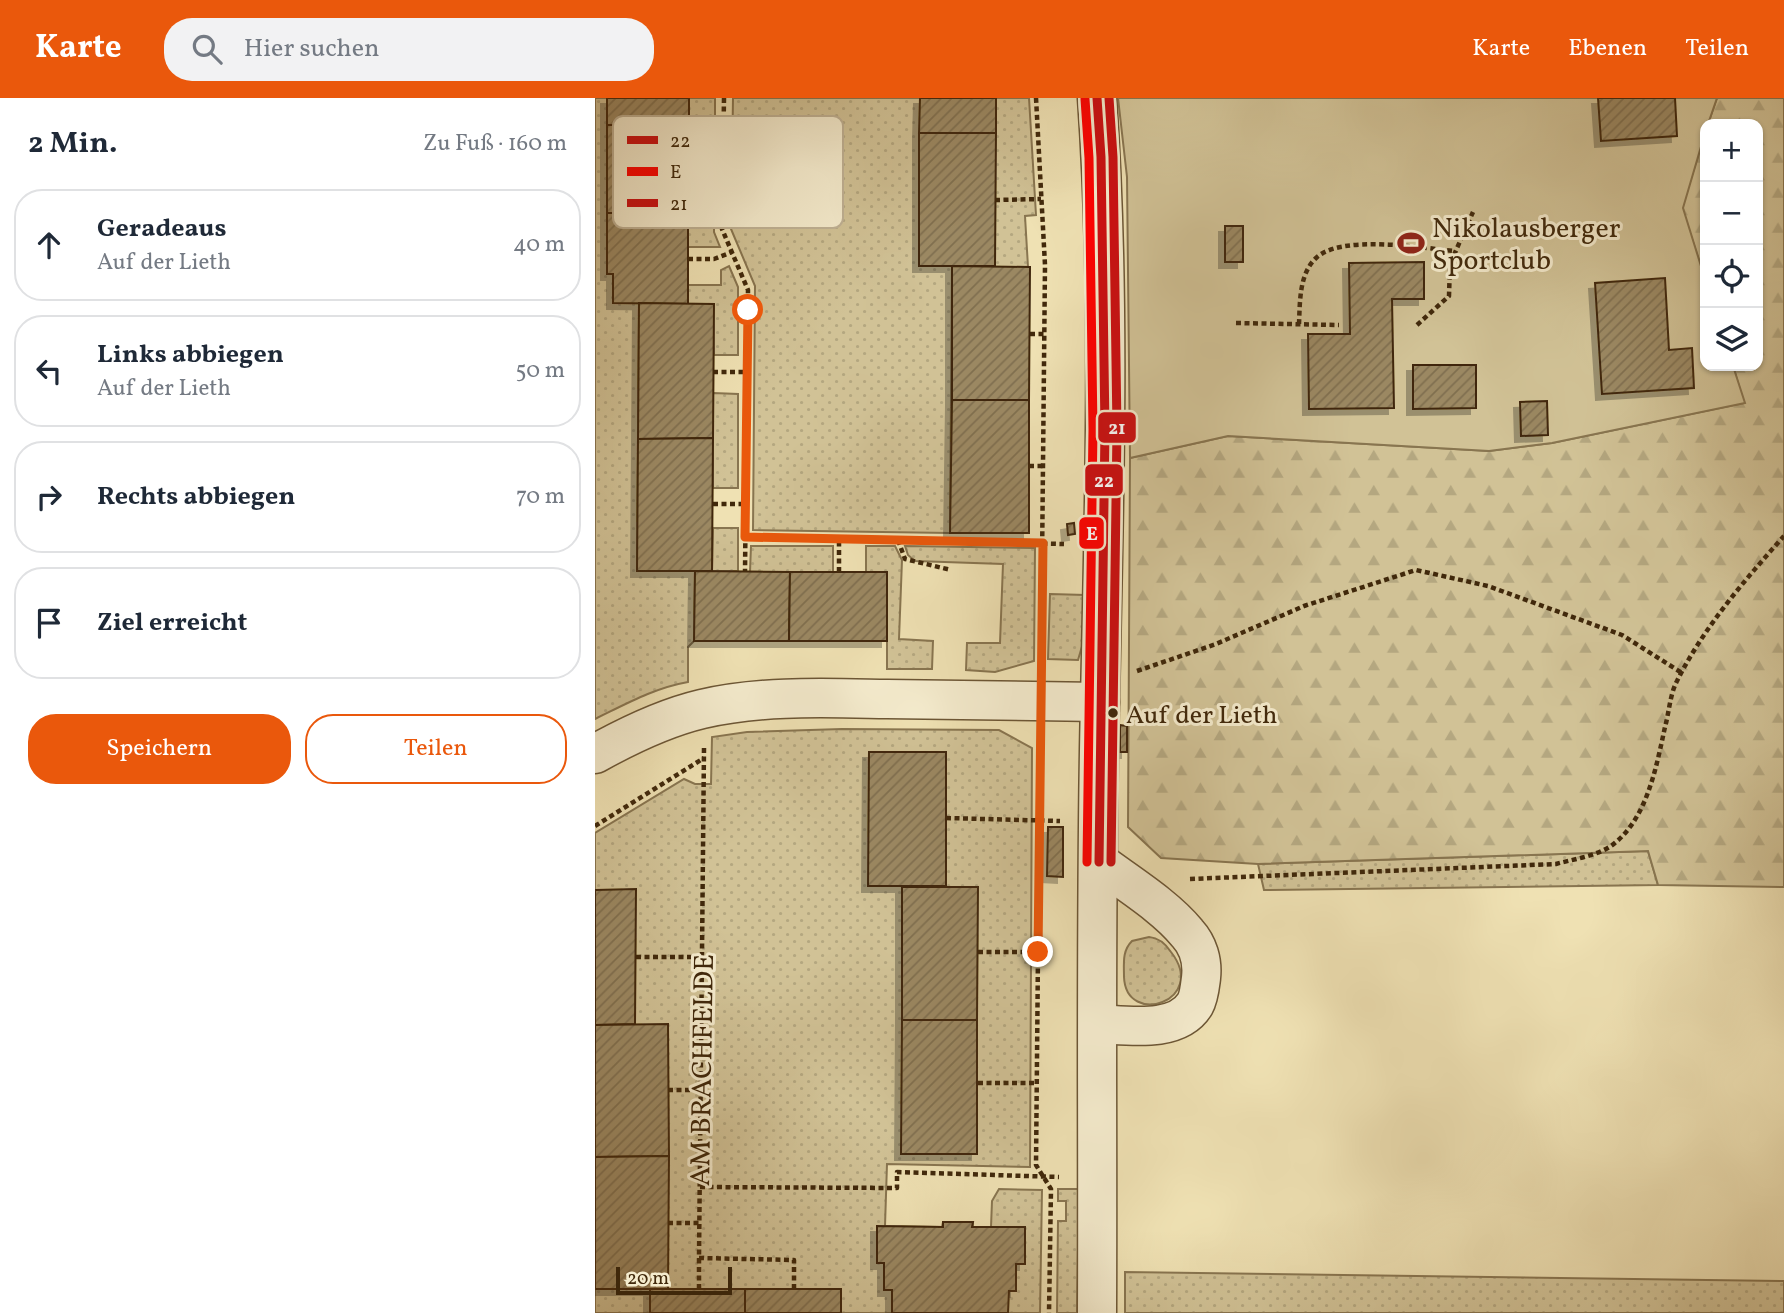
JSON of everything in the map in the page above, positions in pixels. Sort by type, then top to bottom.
[{"type":"street","points":[[1097,98],[1101,157],[1105,429],[1100,693],[1097,1313]]},
{"type":"street","points":[[595,754],[629,734],[673,718],[704,709],[757,702],[815,698],[1041,701],[1100,693]]},
{"type":"street","points":[[1098,1024],[1143,1026],[1184,1016],[1195,1004],[1202,969],[1198,950],[1188,933],[1099,862]]},
{"type":"path","points":[[724,98],[724,116]]},
{"type":"path","points":[[1036,98],[1045,265],[1036,1165],[1051,1189],[1049,1313]]},
{"type":"path","points":[[995,200],[1041,200]]},
{"type":"path","points":[[1417,325],[1449,296],[1450,264],[1473,212]]},
{"type":"path","points":[[722,228],[748,290],[745,572]]},
{"type":"path","points":[[1299,324],[1301,288],[1309,267],[1325,252],[1347,245],[1362,244],[1454,251]]},
{"type":"path","points":[[688,259],[713,259],[732,252]]},
{"type":"path","points":[[1236,323],[1339,325]]},
{"type":"path","points":[[1030,334],[1045,334]]},
{"type":"path","points":[[713,372],[747,372]]},
{"type":"path","points":[[1029,467],[1043,466]]},
{"type":"path","points":[[713,504],[745,504]]},
{"type":"path","points":[[1182,880],[1556,864],[1610,847],[1642,808],[1656,769],[1676,683],[1727,600],[1784,536]]},
{"type":"path","points":[[745,537],[1103,544]]},
{"type":"path","points":[[839,539],[839,572]]},
{"type":"path","points":[[898,540],[905,559],[950,570]]},
{"type":"path","points":[[1100,693],[1304,606],[1416,570],[1488,586],[1622,635],[1682,673]]},
{"type":"path","points":[[595,826],[704,758]]},
{"type":"path","name":"AM BRACHFELDE","points":[[699,1289],[704,786]]},
{"type":"path","points":[[946,818],[1099,822]]},
{"type":"path","points":[[978,952],[1038,952]]},
{"type":"path","points":[[636,957],[702,957]]},
{"type":"path","points":[[978,1083],[1037,1083]]},
{"type":"path","points":[[669,1090],[701,1090]]},
{"type":"path","points":[[700,1188],[897,1188],[897,1172],[1098,1177]]},
{"type":"path","points":[[668,1223],[700,1223]]},
{"type":"path","points":[[699,1258],[794,1259],[794,1289]]},
{"type":"green space","points":[[595,98],[607,98],[607,274],[613,274],[613,303],[639,303],[637,570],[695,571],[694,641],[688,647],[688,682],[652,692],[595,719]]},
{"type":"green space","points":[[689,98],[715,98],[715,116],[689,116]]},
{"type":"green space","points":[[733,98],[1029,98],[1036,215],[1025,216],[1028,267],[952,267],[950,533],[753,530],[755,286],[731,228],[843,228],[843,116],[733,116]]},
{"type":"green space","name":"Nikolausberger Sportclub","points":[[1118,98],[1717,98],[1710,119],[1700,119],[1700,150],[1683,208],[1700,263],[1700,371],[1735,371],[1745,403],[1552,443],[1489,451],[1228,436],[1130,458],[1127,177]]},
{"type":"green space","points":[[1717,98],[1784,98],[1784,887],[1658,885],[1648,851],[1258,864],[1161,858],[1128,827],[1130,458],[1228,436],[1489,451],[1552,443],[1744,403],[1734,371],[1763,371],[1763,119],[1710,119]]},
{"type":"green space","points":[[1700,149],[1700,264],[1682,208]]},
{"type":"green space","points":[[688,228],[714,228],[720,247],[688,247]]},
{"type":"green space","points":[[729,266],[738,287],[738,355],[714,355],[713,304],[688,304],[688,285],[721,285],[721,270]]},
{"type":"green space","points":[[713,393],[738,394],[738,488],[713,488]]},
{"type":"green space","points":[[713,528],[738,528],[738,571],[712,571]]},
{"type":"green space","points":[[751,546],[833,546],[833,572],[750,572]]},
{"type":"green space","points":[[866,546],[895,546],[902,560],[899,639],[933,641],[932,669],[887,669],[887,572],[866,572]]},
{"type":"green space","points":[[905,546],[1035,548],[1034,661],[995,672],[966,670],[967,643],[1000,643],[1003,564],[915,561],[908,555]]},
{"type":"green space","points":[[1050,594],[1085,595],[1083,643],[1078,660],[1048,659]]},
{"type":"green space","points":[[842,729],[999,730],[1032,748],[1030,1167],[887,1164],[885,1226],[942,1227],[943,1222],[973,1222],[973,1227],[991,1227],[992,1201],[999,1189],[1042,1190],[1040,1313],[595,1313],[595,833],[684,779],[695,784],[711,784],[712,737],[747,732]]},
{"type":"green space","points":[[1648,851],[1658,885],[1264,890],[1258,864]]},
{"type":"green space","points":[[1149,937],[1166,946],[1180,969],[1180,984],[1173,995],[1163,1002],[1150,1004],[1138,1001],[1128,993],[1124,977],[1125,953],[1129,945],[1132,941]]},
{"type":"green space","points":[[1058,1189],[1079,1189],[1077,1313],[1057,1313],[1058,1221],[1066,1221],[1066,1201],[1058,1201]]},
{"type":"green space","points":[[1125,1272],[1784,1281],[1784,1313],[1125,1313]]},
{"type":"building","points":[[607,98],[689,98],[689,116],[613,116],[613,125],[607,125]]},
{"type":"building","points":[[920,98],[996,98],[996,133],[919,133]]},
{"type":"building","points":[[1598,98],[1675,98],[1677,136],[1601,141]]},
{"type":"building","points":[[607,125],[613,125],[613,213],[607,213]]},
{"type":"building","points":[[919,133],[996,133],[995,266],[919,266]]},
{"type":"building","points":[[607,213],[613,213],[613,228],[688,228],[688,304],[613,303],[613,274],[607,274]]},
{"type":"building","points":[[1225,226],[1243,226],[1243,262],[1225,262]]},
{"type":"building","points":[[1424,262],[1424,299],[1392,299],[1394,408],[1309,409],[1308,334],[1350,334],[1349,263]]},
{"type":"building","points":[[952,266],[1030,267],[1029,400],[952,400]]},
{"type":"building","points":[[1665,278],[1669,350],[1692,348],[1694,388],[1602,394],[1595,283]]},
{"type":"building","points":[[639,303],[714,304],[713,438],[638,439]]},
{"type":"building","points":[[1413,365],[1476,365],[1476,408],[1413,409]]},
{"type":"building","points":[[952,400],[1029,400],[1029,533],[950,533]]},
{"type":"building","points":[[1547,401],[1548,435],[1521,436],[1520,402]]},
{"type":"building","points":[[713,438],[712,571],[637,571],[638,439]]},
{"type":"building","points":[[1074,523],[1075,534],[1068,535],[1067,524]]},
{"type":"building","points":[[695,571],[790,572],[789,641],[694,641]]},
{"type":"building","points":[[790,572],[887,572],[887,641],[789,641]]},
{"type":"building","points":[[1120,725],[1127,726],[1127,752],[1120,752]]},
{"type":"building","points":[[869,752],[946,752],[946,886],[868,886]]},
{"type":"building","points":[[1048,827],[1063,827],[1063,877],[1047,876]]},
{"type":"building","points":[[902,887],[978,887],[977,1020],[902,1020]]},
{"type":"building","points":[[636,889],[635,1024],[595,1025],[595,890]]},
{"type":"building","points":[[902,1020],[977,1020],[977,1154],[901,1154]]},
{"type":"building","points":[[668,1024],[669,1156],[595,1157],[595,1025]]},
{"type":"building","points":[[669,1156],[668,1289],[595,1289],[595,1157]]},
{"type":"building","points":[[943,1222],[973,1222],[972,1227],[1025,1227],[1025,1264],[1016,1264],[1016,1291],[1009,1291],[1008,1313],[892,1313],[892,1290],[884,1290],[884,1263],[877,1263],[877,1226],[943,1227]]},
{"type":"building","points":[[650,1289],[745,1289],[745,1313],[650,1313]]},
{"type":"building","points":[[745,1289],[841,1289],[841,1313],[745,1313]]},
{"type":"transit line","name":"22","points":[[1097,98],[1101,157],[1105,429],[1099,862]]},
{"type":"transit line","name":"21","points":[[1109,98],[1113,157],[1117,429],[1111,862]]},
{"type":"transit line","name":"E","points":[[1085,99],[1089,158],[1093,429],[1087,862]]},
{"type":"place","name":"Nikolausberger Sportclub","points":[[1411,243]]},
{"type":"place","name":"Auf der Lieth","points":[[1113,713]]},
{"type":"route","points":[[748,310],[745,537],[1043,543],[1038,952]]}]
